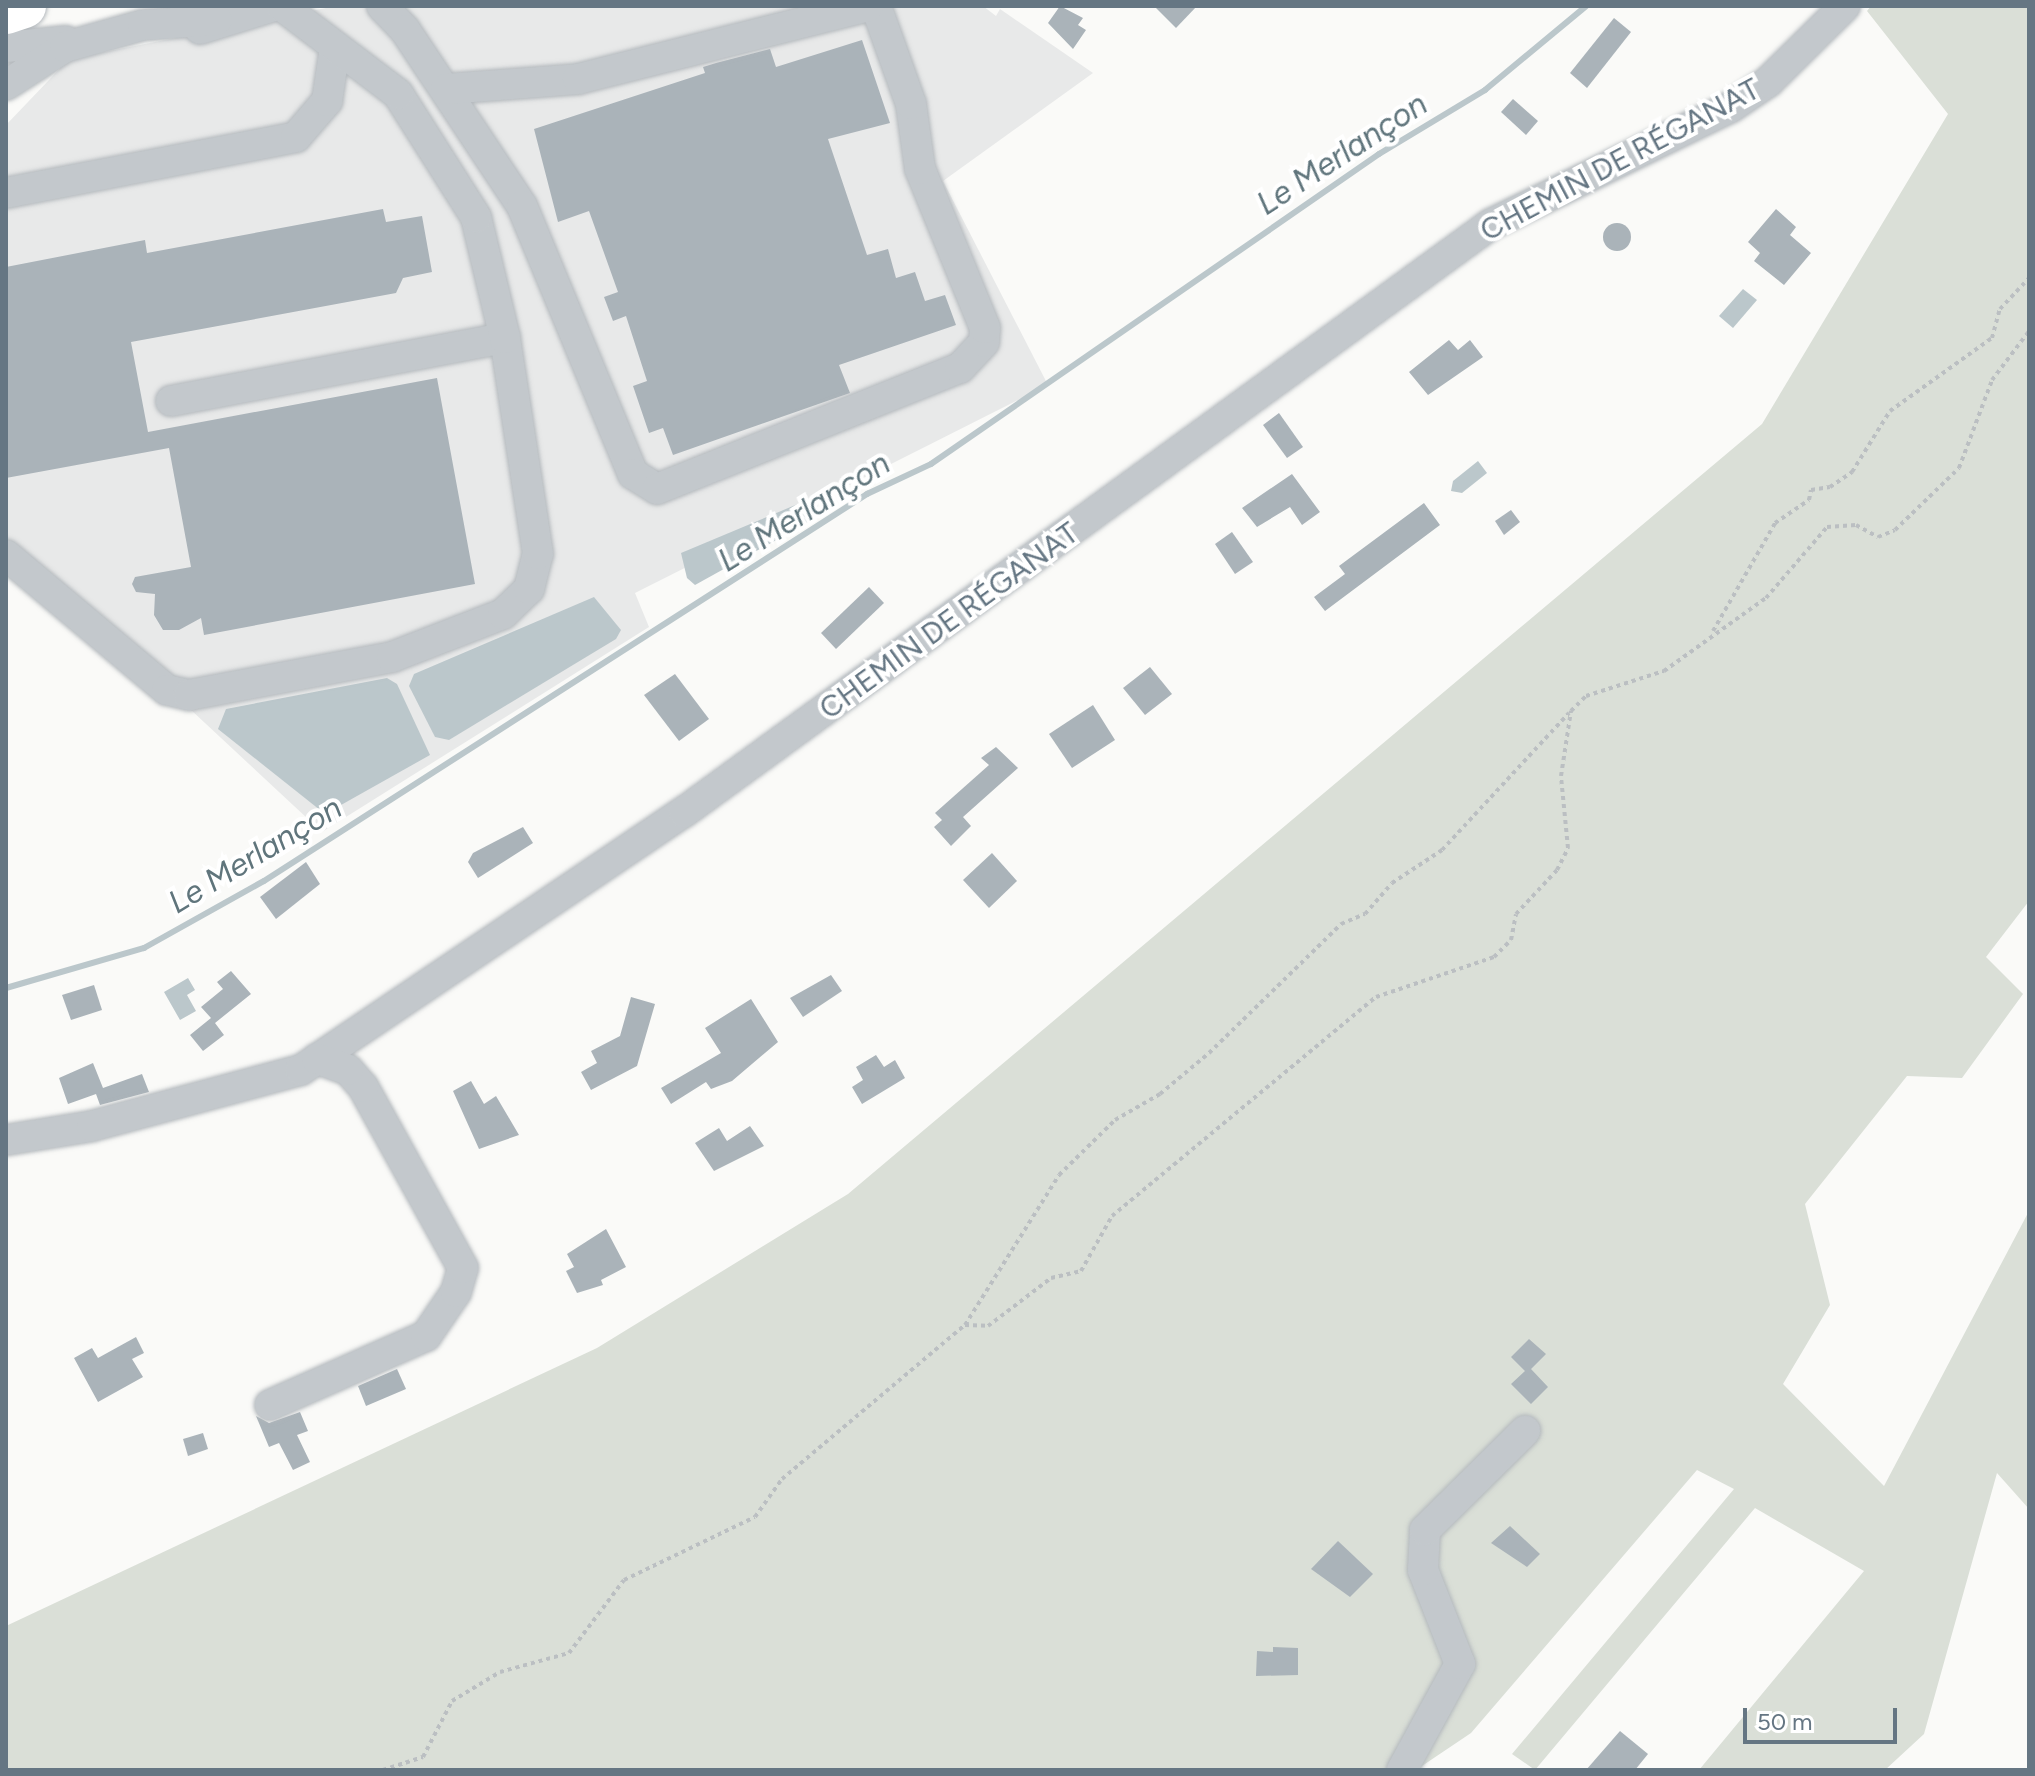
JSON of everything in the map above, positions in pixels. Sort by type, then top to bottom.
[{"type":"highway","points":[[6,12],[24,6]]},
{"type":"street","points":[[6,47],[105,38],[146,42],[184,35],[217,20],[274,6]]},
{"type":"street","points":[[6,555],[179,694],[392,657],[503,614],[529,589],[538,554],[505,338],[471,206],[398,94],[282,6]]},
{"type":"street","points":[[382,6],[446,89],[544,246],[633,474],[657,489],[960,368],[984,342],[985,328],[920,169],[911,104],[880,19]]},
{"type":"street","points":[[446,89],[578,79],[868,6]]},
{"type":"street","name":"CHEMIN DE RÉGANAT","points":[[6,1140],[92,1126],[301,1070],[684,812],[1491,224],[1731,107],[1768,82],[1845,6]]},
{"type":"street","points":[[6,85],[45,56],[105,38]]},
{"type":"street","points":[[6,193],[296,137],[327,101],[335,47]]},
{"type":"street","points":[[171,401],[505,338]]},
{"type":"street","points":[[270,1405],[426,1336],[456,1292],[463,1268],[363,1087],[348,1070],[317,1059]]},
{"type":"street","points":[[1402,1770],[1460,1664],[1423,1570],[1425,1530],[1525,1431]]},
{"type":"path","points":[[1712,632],[1775,523],[1809,500],[1811,490],[1830,487],[1852,472],[1890,411],[1992,338],[2000,309],[2029,278]]},
{"type":"path","points":[[383,1770],[423,1757],[452,1701],[500,1672],[569,1653],[624,1580],[755,1517],[782,1479],[965,1325],[1059,1175],[1115,1120],[1160,1094],[1209,1053],[1341,924],[1365,914],[1392,883],[1442,850],[1586,696],[1664,671],[1712,632],[1766,598],[1827,527],[1856,525],[1878,537],[1895,530],[1959,468],[1992,380],[2029,331]]},
{"type":"path","points":[[965,1325],[988,1326],[1051,1278],[1081,1271],[1112,1216],[1376,997],[1494,957],[1503,949],[1516,914],[1557,870],[1568,848],[1561,776],[1571,711]]},
{"type":"shaded area","points":[[336,6],[983,6],[996,16],[1000,9],[1093,73],[943,181],[1048,385],[635,593],[649,627],[322,832],[191,710],[163,704],[6,569],[6,125],[69,59]]},
{"type":"shaded area","points":[[1871,6],[2029,6],[2029,901],[1986,957],[2023,994],[1962,1078],[1907,1076],[1805,1204],[1830,1305],[1783,1384],[1884,1486],[2029,1211],[2029,1509],[1997,1473],[1924,1734],[1885,1770],[1699,1770],[1864,1571],[1755,1508],[1535,1770],[1512,1754],[1734,1489],[1697,1470],[1471,1733],[1416,1770],[6,1770],[6,1626],[597,1348],[848,1194],[1762,424],[1948,114],[1867,11]]},
{"type":"water","points":[[1743,289],[1757,300],[1733,328],[1719,316]]},
{"type":"water","points":[[1478,461],[1487,473],[1462,493],[1451,491],[1453,481]]},
{"type":"water","points":[[812,498],[818,506],[807,523],[695,585],[687,578],[681,553]]},
{"type":"water","points":[[594,597],[621,630],[616,639],[449,740],[435,737],[409,686],[414,674]]},
{"type":"water","points":[[387,678],[397,684],[430,755],[325,814],[218,729],[226,709]]},
{"type":"water","points":[[188,978],[195,990],[187,995],[196,1011],[180,1020],[164,992]]},
{"type":"building","points":[[1060,6],[1083,18],[1078,25],[1086,30],[1073,49],[1048,23]]},
{"type":"building","points":[[1154,6],[1197,6],[1176,28]]},
{"type":"building","points":[[1614,18],[1631,32],[1587,88],[1570,73]]},
{"type":"building","points":[[862,40],[890,123],[828,139],[867,255],[888,249],[896,278],[915,272],[925,301],[945,295],[956,325],[839,365],[850,393],[673,455],[663,428],[649,433],[633,386],[647,381],[626,316],[613,321],[604,297],[618,292],[589,211],[558,222],[534,129],[705,73],[703,67],[716,63],[770,49],[776,67]]},
{"type":"building","points":[[1513,99],[1538,121],[1526,135],[1501,112]]},
{"type":"building","points":[[383,209],[386,222],[422,216],[432,272],[403,278],[396,293],[131,342],[148,432],[437,378],[475,584],[204,635],[201,618],[179,630],[163,630],[154,615],[155,594],[136,592],[132,584],[135,577],[191,567],[169,448],[6,478],[6,267],[145,240],[147,253]]},
{"type":"building","points":[[1776,209],[1796,227],[1790,235],[1811,253],[1784,285],[1754,261],[1760,253],[1748,242]]},
{"type":"building","points":[[1617,223],[1627,227],[1631,237],[1627,247],[1617,251],[1607,247],[1603,237],[1607,227]]},
{"type":"building","points":[[1449,340],[1458,350],[1470,340],[1483,357],[1428,395],[1409,372]]},
{"type":"building","points":[[1279,413],[1303,447],[1287,458],[1263,425]]},
{"type":"building","points":[[1292,474],[1320,512],[1302,525],[1290,507],[1257,527],[1242,508]]},
{"type":"building","points":[[1424,503],[1440,525],[1325,611],[1314,597],[1345,574],[1339,566]]},
{"type":"building","points":[[1511,510],[1520,522],[1504,535],[1495,521]]},
{"type":"building","points":[[1232,532],[1253,562],[1235,574],[1215,544]]},
{"type":"building","points":[[869,587],[884,603],[836,649],[821,633]]},
{"type":"building","points":[[1150,667],[1172,694],[1145,715],[1123,688]]},
{"type":"building","points":[[675,674],[709,719],[679,741],[644,695]]},
{"type":"building","points":[[1093,705],[1115,740],[1072,768],[1049,734]]},
{"type":"building","points":[[996,747],[1018,768],[963,817],[971,826],[951,846],[934,827],[942,820],[935,813],[989,765],[981,758]]},
{"type":"building","points":[[523,827],[533,843],[478,878],[468,862],[473,853]]},
{"type":"building","points":[[992,853],[1017,881],[989,908],[963,880]]},
{"type":"building","points":[[306,862],[320,884],[276,919],[260,897]]},
{"type":"building","points":[[231,971],[251,994],[215,1023],[224,1035],[203,1051],[190,1035],[211,1018],[201,1007],[223,989],[217,982]]},
{"type":"building","points":[[831,975],[842,991],[803,1017],[790,998]]},
{"type":"building","points":[[94,985],[102,1010],[71,1020],[62,995]]},
{"type":"building","points":[[631,997],[655,1004],[637,1066],[591,1090],[581,1072],[597,1063],[591,1051],[620,1036]]},
{"type":"building","points":[[751,999],[778,1042],[732,1081],[711,1089],[706,1082],[671,1104],[661,1088],[721,1053],[705,1028]]},
{"type":"building","points":[[876,1055],[884,1067],[895,1060],[905,1078],[862,1104],[852,1087],[863,1080],[856,1067]]},
{"type":"building","points":[[93,1063],[103,1088],[142,1074],[149,1092],[100,1105],[96,1094],[68,1104],[59,1078]]},
{"type":"building","points":[[471,1081],[484,1104],[496,1096],[519,1135],[479,1149],[453,1091]]},
{"type":"building","points":[[750,1126],[764,1146],[714,1171],[695,1143],[719,1128],[727,1141]]},
{"type":"building","points":[[606,1229],[626,1267],[601,1280],[603,1285],[577,1293],[566,1271],[574,1267],[567,1254]]},
{"type":"building","points":[[136,1337],[144,1353],[132,1359],[143,1377],[98,1402],[74,1358],[92,1348],[98,1358]]},
{"type":"building","points":[[1529,1339],[1546,1354],[1531,1369],[1548,1387],[1531,1404],[1511,1384],[1525,1371],[1511,1357]]},
{"type":"building","points":[[397,1369],[406,1389],[366,1406],[358,1386]]},
{"type":"building","points":[[300,1412],[308,1431],[297,1435],[310,1462],[293,1470],[279,1443],[269,1447],[256,1416],[269,1423]]},
{"type":"building","points":[[203,1433],[208,1449],[188,1456],[183,1439]]},
{"type":"building","points":[[1510,1526],[1540,1554],[1527,1567],[1491,1543]]},
{"type":"building","points":[[1338,1541],[1373,1574],[1350,1597],[1311,1569]]},
{"type":"building","points":[[1273,1647],[1298,1648],[1298,1675],[1256,1676],[1257,1651],[1273,1652]]},
{"type":"building","points":[[1620,1731],[1648,1754],[1635,1770],[1586,1770]]},
{"type":"waterway","name":"Le Merlançon","points":[[6,988],[144,948],[264,881],[867,494],[931,464],[1379,154],[1485,90],[1586,6]]}]
